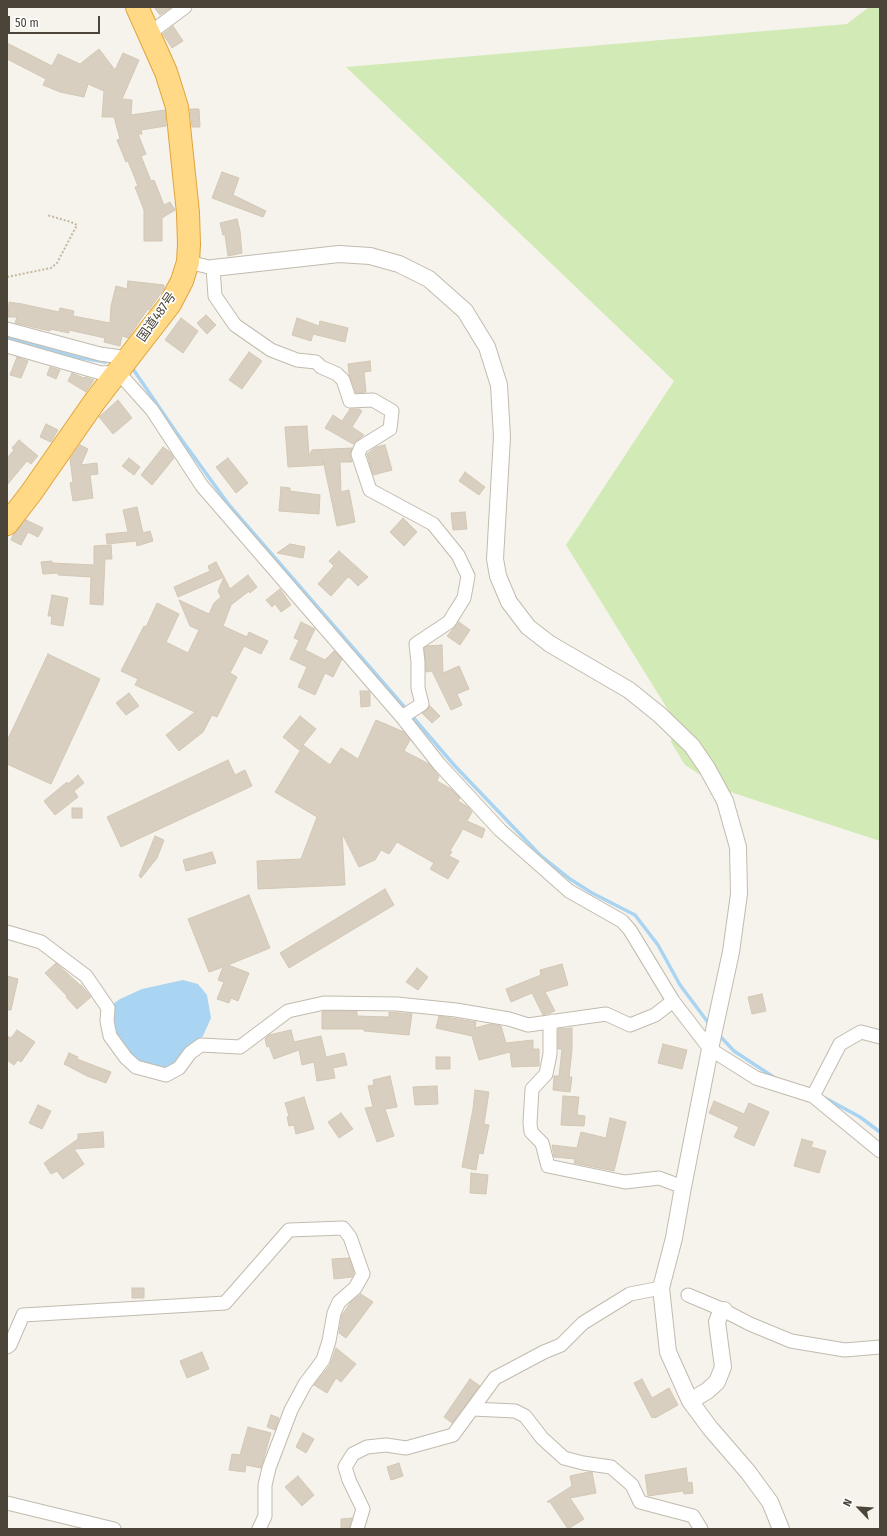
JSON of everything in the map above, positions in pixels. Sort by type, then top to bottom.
[{"type":"highway","name":"国道487号","points":[[7,524],[31,493],[95,401],[170,304],[182,281],[188,262],[188,213],[177,107],[166,72],[150,33],[137,7]]},
{"type":"street","points":[[150,33],[185,7]]},
{"type":"street","points":[[188,262],[213,268],[339,254],[370,256],[399,264],[428,280],[465,311],[487,347],[499,385],[502,437],[495,559],[498,576],[509,602],[528,627],[550,644],[629,690],[660,715],[692,746],[707,768],[725,801],[738,847],[739,894],[731,952],[710,1049],[674,1238],[660,1288],[668,1352],[690,1401],[770,1502],[781,1529]]},
{"type":"street","points":[[213,268],[215,296],[235,325],[271,350],[297,360],[316,362],[337,374],[343,380],[350,401],[373,400],[392,411],[390,429],[360,447],[358,454],[370,490],[433,524],[458,555],[468,576],[464,598],[449,622],[416,644],[418,688],[422,704],[402,717]]},
{"type":"street","points":[[7,329],[100,354],[123,365],[202,486],[402,717],[439,764],[500,830],[569,891],[622,921],[630,930],[673,1001],[710,1049],[756,1078],[813,1096],[880,1151]]},
{"type":"street","points":[[7,346],[101,373],[123,365]]},
{"type":"street","points":[[7,932],[41,942],[86,976],[108,1008],[107,1020],[110,1036],[126,1058],[136,1067],[166,1075],[179,1068],[190,1054],[201,1045],[240,1047],[288,1011],[324,1003],[397,1004],[456,1010],[510,1019],[528,1025],[606,1014],[630,1025],[655,1015],[673,1001]]},
{"type":"street","points":[[552,1021],[550,1029],[550,1054],[546,1074],[532,1089],[530,1124],[531,1132],[542,1143],[548,1166],[625,1182],[659,1178],[683,1187]]},
{"type":"street","points":[[813,1096],[840,1044],[861,1032],[880,1037]]},
{"type":"street","points":[[7,1348],[10,1346],[23,1315],[225,1303],[289,1230],[343,1228],[350,1237],[363,1274],[355,1288],[339,1302],[334,1313],[329,1341],[323,1360],[305,1384],[291,1410],[269,1468],[265,1485],[265,1516],[259,1529]]},
{"type":"street","points":[[357,1529],[363,1509],[349,1480],[345,1466],[353,1454],[367,1447],[386,1445],[406,1448],[453,1435],[495,1378],[544,1352],[561,1345],[582,1322],[630,1294],[660,1288]]},
{"type":"street","points":[[688,1295],[791,1341],[845,1350],[880,1347]]},
{"type":"street","points":[[690,1401],[707,1391],[717,1382],[722,1367],[717,1322],[720,1314],[724,1310]]},
{"type":"street","points":[[472,1408],[515,1411],[525,1416],[551,1448],[564,1458],[583,1463],[611,1467],[632,1485],[640,1502],[693,1516],[701,1529]]},
{"type":"street","points":[[7,1503],[114,1529]]},
{"type":"path","points":[[7,277],[51,268],[56,264],[77,225],[47,215]]},
{"type":"green space","points":[[869,7],[880,7],[880,841],[724,790],[685,765],[671,742],[673,718],[566,545],[674,381],[346,67],[847,24]]},
{"type":"water","points":[[183,980],[198,984],[207,995],[211,1018],[203,1036],[195,1042],[180,1060],[163,1071],[134,1060],[112,1028],[113,1004],[120,999],[142,989]]},
{"type":"building","points":[[154,7],[172,7],[160,15]]},
{"type":"building","points":[[173,26],[183,41],[172,48],[163,34]]},
{"type":"building","points":[[7,43],[52,66],[58,54],[80,64],[99,49],[115,70],[123,53],[139,60],[122,99],[132,100],[131,115],[165,110],[166,126],[141,130],[142,134],[138,134],[146,154],[141,156],[151,181],[154,180],[164,205],[170,202],[175,210],[162,218],[162,241],[144,241],[144,210],[135,187],[138,186],[128,161],[126,162],[117,140],[120,139],[114,117],[102,117],[104,91],[88,84],[84,97],[60,92],[43,85],[46,79],[7,59]]},
{"type":"building","points":[[190,109],[199,109],[200,127],[192,127]]},
{"type":"building","points":[[222,172],[239,178],[233,195],[266,211],[263,217],[212,198]]},
{"type":"building","points":[[237,219],[240,231],[242,253],[228,256],[225,235],[223,235],[220,223]]},
{"type":"building","points":[[128,281],[164,285],[164,289],[128,338],[122,336],[120,346],[104,342],[105,338],[69,330],[69,333],[50,329],[50,331],[15,323],[17,317],[8,317],[9,302],[59,312],[60,308],[74,311],[73,316],[110,323],[111,306],[116,286],[127,289]]},
{"type":"building","points":[[206,315],[216,325],[207,334],[197,323]]},
{"type":"building","points":[[181,318],[198,331],[183,353],[165,340]]},
{"type":"building","points":[[297,318],[319,326],[320,321],[348,328],[345,342],[313,334],[311,341],[292,335]]},
{"type":"building","points":[[249,352],[262,361],[242,389],[229,380]]},
{"type":"building","points":[[17,357],[28,361],[21,378],[10,375]]},
{"type":"building","points":[[370,361],[371,371],[364,372],[366,392],[356,393],[349,374],[348,364]]},
{"type":"building","points":[[50,367],[60,370],[56,379],[47,375]]},
{"type":"building","points":[[72,373],[94,380],[86,392],[68,381]]},
{"type":"building","points":[[118,400],[132,418],[113,434],[99,417]]},
{"type":"building","points":[[350,409],[359,409],[362,411],[352,427],[364,435],[353,444],[325,428],[333,415],[342,421]]},
{"type":"building","points":[[46,424],[58,430],[51,442],[40,437]]},
{"type":"building","points":[[307,426],[309,456],[312,450],[352,448],[350,456],[352,462],[340,462],[341,492],[349,490],[355,522],[337,526],[323,460],[323,465],[288,467],[285,427]]},
{"type":"building","points":[[19,440],[38,456],[31,464],[27,461],[7,485],[7,458],[14,450],[12,448]]},
{"type":"building","points":[[80,445],[88,449],[81,465],[97,463],[98,474],[90,475],[93,498],[73,501],[70,483],[73,482],[70,459]]},
{"type":"building","points":[[385,445],[392,470],[373,475],[367,454],[376,447]]},
{"type":"building","points":[[163,447],[170,452],[174,458],[152,485],[141,475]]},
{"type":"building","points":[[129,458],[140,467],[134,475],[122,466]]},
{"type":"building","points":[[228,458],[248,483],[236,493],[216,467]]},
{"type":"building","points":[[465,472],[485,487],[479,495],[459,481]]},
{"type":"building","points":[[281,487],[290,488],[290,491],[320,495],[319,514],[279,511]]},
{"type":"building","points":[[137,507],[143,533],[150,531],[153,541],[137,546],[136,541],[107,544],[106,534],[128,532],[123,510]]},
{"type":"building","points":[[465,512],[467,529],[453,530],[451,513]]},
{"type":"building","points":[[403,518],[417,532],[404,546],[390,532]]},
{"type":"building","points":[[26,520],[43,528],[38,537],[28,532],[21,545],[11,540],[13,535]]},
{"type":"building","points":[[290,544],[305,547],[303,558],[277,553]]},
{"type":"building","points":[[111,545],[112,559],[105,559],[103,605],[90,604],[91,577],[58,575],[58,573],[43,574],[41,562],[52,561],[52,563],[94,565],[94,546]]},
{"type":"building","points":[[339,551],[368,577],[358,586],[349,577],[347,578],[331,596],[318,584],[334,566],[329,561]]},
{"type":"building","points":[[216,562],[224,577],[178,597],[174,587],[210,571],[208,566]]},
{"type":"building","points":[[248,575],[257,587],[250,593],[249,591],[231,605],[223,626],[247,637],[249,632],[268,641],[261,654],[244,646],[230,673],[237,677],[217,717],[212,715],[203,732],[179,751],[166,735],[195,712],[135,685],[138,679],[121,671],[144,626],[146,627],[157,603],[179,614],[166,642],[188,653],[199,630],[190,626],[179,600],[209,614],[214,603],[221,597],[218,591],[224,577],[230,589]]},
{"type":"building","points":[[280,589],[291,605],[281,612],[275,604],[272,607],[266,600]]},
{"type":"building","points":[[52,595],[68,598],[63,626],[51,624],[52,616],[48,616]]},
{"type":"building","points":[[301,622],[315,629],[305,650],[325,660],[334,651],[342,659],[333,677],[325,673],[315,695],[298,687],[307,667],[290,659],[299,640],[294,638]]},
{"type":"building","points":[[459,622],[470,630],[460,645],[447,636]]},
{"type":"building","points":[[442,645],[443,673],[459,666],[469,689],[457,694],[462,705],[451,710],[432,671],[426,672],[424,648],[427,646]]},
{"type":"building","points":[[48,654],[100,679],[51,784],[7,764],[7,741]]},
{"type":"building","points":[[360,691],[369,691],[370,706],[361,707]]},
{"type":"building","points":[[129,693],[139,706],[126,715],[116,703]]},
{"type":"building","points":[[430,706],[440,716],[432,723],[422,713]]},
{"type":"building","points":[[300,716],[316,729],[303,745],[330,765],[341,748],[358,759],[376,720],[404,732],[410,740],[404,751],[429,764],[439,776],[437,781],[451,789],[460,798],[458,801],[468,807],[472,812],[467,821],[485,829],[482,838],[463,829],[450,851],[452,852],[449,856],[459,861],[448,879],[430,869],[434,863],[397,842],[389,854],[381,850],[375,860],[359,867],[342,833],[345,885],[258,889],[257,861],[301,859],[317,817],[275,792],[303,746],[299,750],[283,737]]},
{"type":"building","points":[[228,760],[235,775],[245,770],[252,786],[121,847],[107,817]]},
{"type":"building","points":[[78,775],[84,783],[74,791],[78,797],[55,815],[44,801]]},
{"type":"building","points":[[72,808],[82,808],[82,818],[72,818]]},
{"type":"building","points":[[155,836],[164,840],[157,858],[141,878],[139,876]]},
{"type":"building","points":[[212,852],[216,863],[186,871],[183,860]]},
{"type":"building","points":[[385,889],[394,905],[289,968],[280,953]]},
{"type":"building","points":[[249,895],[270,948],[228,965],[249,973],[238,1001],[231,998],[229,1003],[217,999],[224,982],[218,980],[223,967],[209,972],[188,919]]},
{"type":"building","points":[[56,963],[81,985],[91,997],[77,1009],[45,973]]},
{"type":"building","points":[[562,964],[568,985],[545,992],[555,1011],[543,1015],[532,993],[511,1002],[506,989],[541,975],[540,970]]},
{"type":"building","points":[[417,968],[428,977],[418,990],[406,982]]},
{"type":"building","points":[[7,976],[18,979],[11,1010],[7,1010]]},
{"type":"building","points":[[762,994],[766,1011],[752,1014],[748,997]]},
{"type":"building","points":[[357,1011],[357,1016],[389,1017],[389,1012],[412,1014],[409,1035],[364,1031],[364,1029],[322,1029],[322,1012]]},
{"type":"building","points":[[439,1016],[476,1022],[475,1028],[490,1024],[501,1026],[506,1043],[533,1040],[533,1049],[539,1049],[539,1066],[512,1067],[510,1052],[479,1060],[472,1036],[436,1028]]},
{"type":"building","points":[[572,1028],[572,1050],[569,1077],[572,1077],[570,1092],[553,1090],[554,1076],[559,1076],[562,1049],[558,1049],[558,1029]]},
{"type":"building","points":[[17,1030],[35,1042],[21,1062],[18,1060],[14,1065],[7,1060],[7,1036],[11,1038]]},
{"type":"building","points":[[291,1030],[294,1042],[321,1036],[326,1057],[344,1053],[347,1065],[333,1068],[335,1078],[317,1081],[314,1062],[302,1065],[299,1050],[274,1059],[269,1046],[267,1047],[265,1039],[269,1035]]},
{"type":"building","points":[[663,1044],[687,1050],[682,1069],[658,1063]]},
{"type":"building","points":[[69,1053],[78,1057],[77,1059],[111,1072],[106,1083],[87,1076],[64,1064]]},
{"type":"building","points":[[436,1057],[450,1057],[450,1069],[436,1069]]},
{"type":"building","points":[[390,1076],[397,1107],[385,1109],[394,1136],[377,1142],[365,1108],[373,1107],[368,1086],[374,1085],[373,1080]]},
{"type":"building","points":[[437,1086],[438,1104],[415,1105],[413,1087]]},
{"type":"building","points":[[475,1090],[489,1092],[484,1124],[489,1125],[483,1154],[479,1153],[476,1170],[462,1167]]},
{"type":"building","points":[[563,1096],[579,1097],[577,1115],[585,1116],[584,1126],[561,1125]]},
{"type":"building","points":[[304,1097],[314,1129],[296,1134],[294,1125],[289,1126],[287,1117],[289,1116],[285,1103]]},
{"type":"building","points":[[714,1101],[744,1114],[749,1103],[769,1112],[754,1146],[734,1137],[739,1127],[709,1113]]},
{"type":"building","points":[[38,1105],[51,1111],[42,1129],[29,1123]]},
{"type":"building","points":[[341,1113],[353,1129],[339,1138],[328,1122]]},
{"type":"building","points":[[610,1118],[626,1122],[614,1171],[574,1163],[575,1159],[554,1157],[552,1145],[577,1148],[581,1132],[606,1138]]},
{"type":"building","points":[[103,1132],[104,1147],[74,1149],[84,1164],[63,1179],[57,1171],[51,1174],[44,1163],[78,1139],[78,1134]]},
{"type":"building","points":[[802,1139],[813,1142],[811,1147],[826,1151],[819,1173],[794,1166]]},
{"type":"building","points":[[471,1173],[488,1175],[486,1194],[470,1193]]},
{"type":"building","points":[[349,1258],[354,1273],[352,1277],[334,1279],[332,1259]]},
{"type":"building","points":[[132,1288],[144,1288],[144,1298],[132,1298]]},
{"type":"building","points":[[361,1294],[373,1302],[346,1338],[339,1333],[342,1315],[351,1302]]},
{"type":"building","points":[[336,1348],[356,1364],[341,1382],[336,1378],[327,1393],[314,1385],[330,1365]]},
{"type":"building","points":[[202,1352],[209,1369],[187,1378],[180,1361]]},
{"type":"building","points":[[470,1379],[480,1386],[452,1423],[444,1417]]},
{"type":"building","points":[[642,1379],[652,1398],[669,1388],[678,1405],[655,1418],[652,1418],[634,1383]]},
{"type":"building","points":[[271,1415],[279,1418],[275,1430],[267,1427]]},
{"type":"building","points":[[248,1427],[271,1433],[261,1468],[246,1465],[245,1472],[229,1470],[232,1454],[240,1455]]},
{"type":"building","points":[[303,1433],[314,1439],[306,1453],[296,1447]]},
{"type":"building","points":[[399,1463],[403,1476],[391,1480],[387,1467]]},
{"type":"building","points":[[686,1468],[688,1483],[692,1482],[693,1493],[684,1494],[683,1491],[648,1496],[645,1475]]},
{"type":"building","points":[[592,1472],[596,1493],[570,1498],[584,1519],[568,1529],[550,1502],[547,1502],[572,1486],[570,1476]]},
{"type":"building","points":[[298,1476],[314,1495],[302,1506],[285,1487]]},
{"type":"building","points":[[352,1518],[349,1528],[341,1529],[341,1519]]},
{"type":"waterway","points":[[7,338],[76,357],[106,362]]},
{"type":"waterway","points":[[133,369],[176,432],[229,505],[407,710]]},
{"type":"waterway","points":[[411,715],[454,765],[540,855],[570,879],[592,893],[635,915],[658,945],[680,985],[710,1025]]},
{"type":"waterway","points":[[718,1034],[734,1051],[775,1078]]},
{"type":"waterway","points":[[825,1098],[860,1117],[880,1132]]}]
